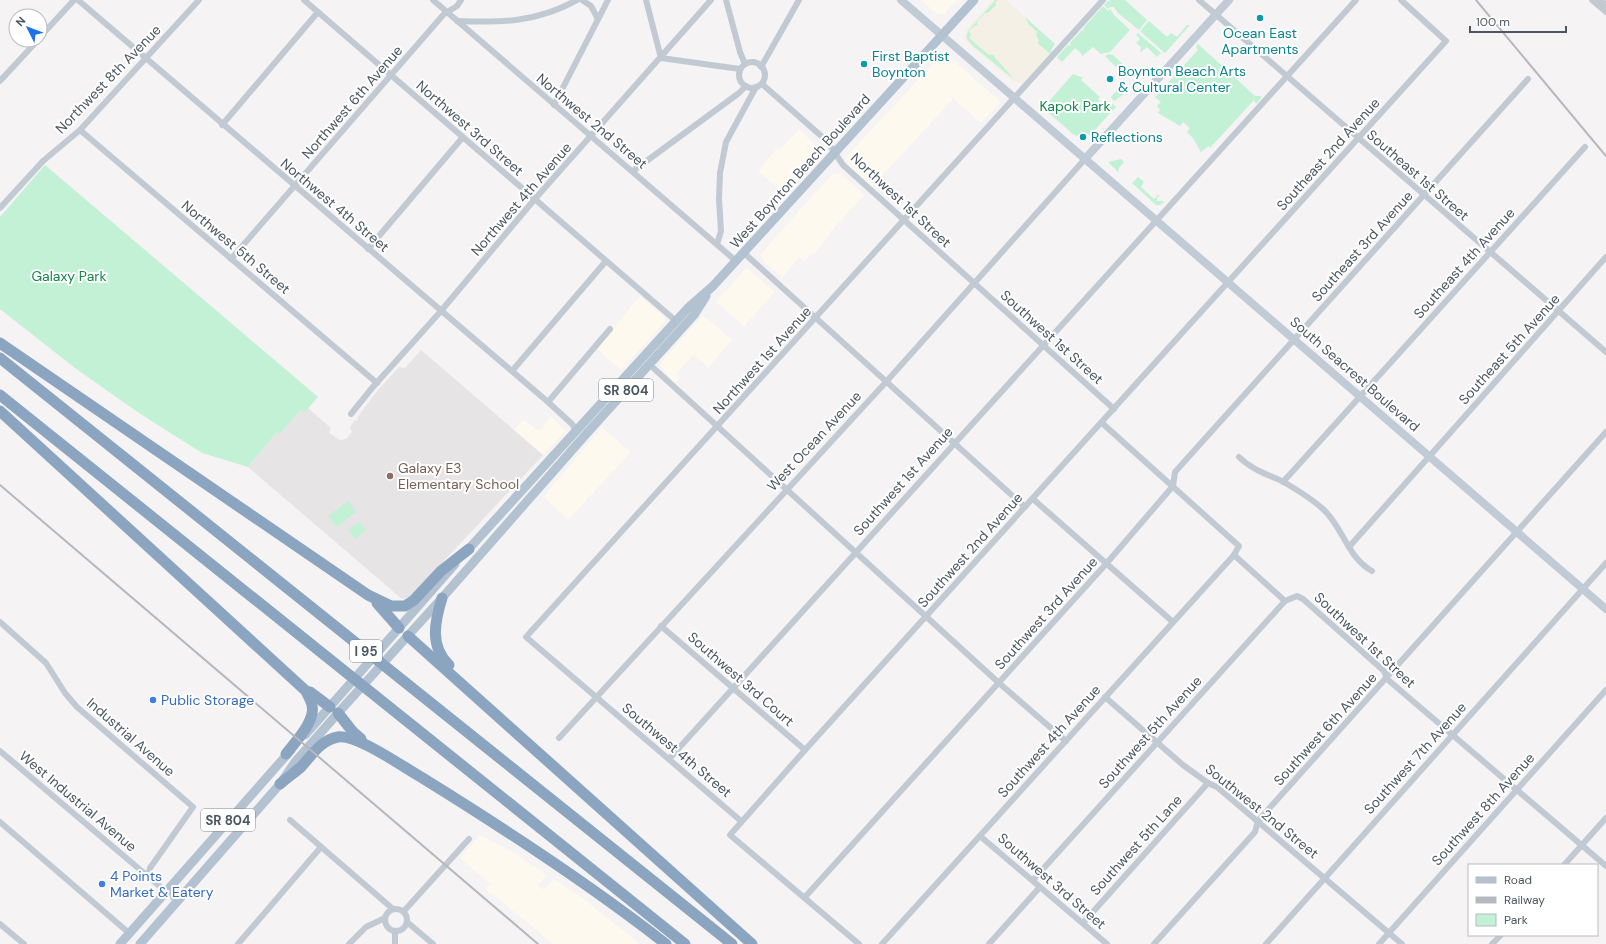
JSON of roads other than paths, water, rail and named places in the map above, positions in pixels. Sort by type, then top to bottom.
[{"type":"highway","points":[[0,343],[368,595],[382,607],[399,628]]},
{"type":"highway","name":"I 95","points":[[0,358],[732,944]]},
{"type":"highway","name":"I 95","points":[[0,395],[685,944]]},
{"type":"highway","points":[[0,411],[306,691],[310,692],[334,710],[353,732],[381,754]]},
{"type":"highway","points":[[368,595],[391,606],[406,606],[414,600],[441,571],[469,549]]},
{"type":"highway","points":[[442,598],[435,623],[437,647],[444,661],[455,671],[474,694]]},
{"type":"highway","points":[[408,636],[752,944]]},
{"type":"highway","points":[[286,754],[303,734],[311,721],[313,713],[312,705],[306,691]]},
{"type":"highway","points":[[280,784],[300,767],[316,744],[338,737],[348,737],[381,754],[540,852],[666,944]]},
{"type":"main road","name":"SR 804","points":[[942,36],[974,0]]},
{"type":"main road","name":"West Boynton Beach Boulevard","points":[[303,734],[353,697],[694,315],[711,289],[942,36]]},
{"type":"main road","name":"West Boynton Beach Boulevard","points":[[316,744],[344,689],[576,430],[676,321],[688,308],[711,289]]},
{"type":"main road","points":[[538,489],[549,468],[573,440],[576,430]]},
{"type":"main road","points":[[399,628],[408,636]]},
{"type":"main road","name":"SR 804","points":[[120,944],[286,754]]},
{"type":"main road","name":"SR 804","points":[[140,944],[280,784]]},
{"type":"street","points":[[48,28],[74,0]]},
{"type":"street","name":"Northwest 4th Street","points":[[78,0],[222,125],[548,402],[571,423],[576,430]]},
{"type":"street","name":"Northwest 8th Avenue","points":[[0,208],[43,161],[80,130],[199,0]]},
{"type":"street","name":"Northwest 3rd Street","points":[[304,0],[676,321]]},
{"type":"street","name":"Northwest 2nd Street","points":[[433,0],[438,2],[446,12],[591,137],[633,170],[736,261]]},
{"type":"street","name":"Northwest 6th Avenue","points":[[231,259],[446,12],[457,6],[461,0]]},
{"type":"street","points":[[457,21],[498,22],[522,20],[546,14],[577,0]]},
{"type":"street","points":[[582,0],[591,6],[598,19]]},
{"type":"street","points":[[554,105],[608,0]]},
{"type":"street","points":[[646,0],[661,58],[740,69]]},
{"type":"street","name":"Northwest 4th Avenue","points":[[351,414],[441,311],[534,200],[711,0]]},
{"type":"street","points":[[726,0],[740,52],[745,64]]},
{"type":"street","points":[[761,68],[799,0]]},
{"type":"street","name":"South Seacrest Boulevard","points":[[901,0],[1606,609]]},
{"type":"street","name":"Northwest 1st Avenue","points":[[597,697],[526,638],[1104,0]]},
{"type":"street","name":"Southeast 1st Street","points":[[1199,0],[1606,352]]},
{"type":"street","points":[[1085,159],[1228,0]]},
{"type":"street","name":"Southwest 1st Avenue","points":[[669,759],[855,551],[1044,346],[1356,0]]},
{"type":"street","name":"Southeast 2nd Avenue","points":[[1228,283],[1446,41],[1401,0]]},
{"type":"street","points":[[1592,0],[1606,12]]},
{"type":"street","points":[[1600,0],[1606,5]]},
{"type":"street","points":[[222,125],[318,12]]},
{"type":"street","points":[[0,81],[31,48]]},
{"type":"street","points":[[753,63],[761,68],[764,76],[762,84],[756,87],[746,86],[739,78],[740,69],[745,64],[753,63]]},
{"type":"street","name":"Southeast 3rd Avenue","points":[[1294,339],[1528,79]]},
{"type":"street","name":"Northwest 1st Street","points":[[762,84],[827,141],[843,165],[974,283]]},
{"type":"street","points":[[633,170],[739,93],[746,86]]},
{"type":"street","points":[[717,244],[721,231],[719,186],[723,154],[726,142],[756,87]]},
{"type":"street","name":"Northwest 5th Street","points":[[80,130],[377,383]]},
{"type":"street","points":[[368,249],[463,138]]},
{"type":"street","name":"Southeast 4th Avenue","points":[[1361,396],[1585,147]]},
{"type":"street","name":"West Ocean Avenue","points":[[559,738],[886,382],[1085,159]]},
{"type":"street","points":[[744,253],[1025,507]]},
{"type":"street","name":"Southeast 5th Avenue","points":[[1429,456],[1606,257]]},
{"type":"street","points":[[512,372],[606,261]]},
{"type":"street","name":"Southwest 1st Street","points":[[974,283],[1114,409]]},
{"type":"street","name":"Southwest 2nd Avenue","points":[[805,897],[730,835],[805,750],[1228,283]]},
{"type":"street","points":[[548,402],[610,329]]},
{"type":"street","name":"Southwest 3rd Avenue","points":[[805,897],[1106,564],[1173,486],[1175,472],[1294,339]]},
{"type":"street","points":[[649,364],[999,683],[1066,741]]},
{"type":"street","points":[[1284,482],[1361,396]]},
{"type":"street","points":[[1102,423],[1239,546],[1234,555],[1285,601]]},
{"type":"street","name":"Southwest 6th Avenue","points":[[1154,944],[1255,832],[1258,821],[1387,679],[1606,432]]},
{"type":"street","points":[[1348,547],[1429,456]]},
{"type":"street","points":[[1239,457],[1252,468],[1284,482],[1323,509],[1330,516],[1358,561],[1372,571]]},
{"type":"street","points":[[1033,499],[1173,622]]},
{"type":"street","name":"Southwest 4th Avenue","points":[[882,944],[1234,555]]},
{"type":"street","name":"Southwest 7th Avenue","points":[[1266,944],[1606,563]]},
{"type":"street","name":"Southwest 1st Street","points":[[1285,601],[1297,596],[1303,599],[1384,671],[1387,679],[1606,866]]},
{"type":"street","name":"Southwest 5th Avenue","points":[[1032,880],[1285,601]]},
{"type":"street","name":"Industrial Avenue","points":[[0,622],[46,663],[64,694],[77,707],[193,807],[150,868],[148,876]]},
{"type":"street","name":"Southwest 3rd Court","points":[[661,626],[805,750]]},
{"type":"street","name":"Southwest 8th Avenue","points":[[1379,944],[1606,690]]},
{"type":"street","name":"Southwest 4th Street","points":[[597,697],[741,821]]},
{"type":"street","name":"Southwest 2nd Street","points":[[1105,697],[1183,765],[1208,783],[1217,787],[1258,821],[1402,944]]},
{"type":"street","name":"West Industrial Avenue","points":[[0,751],[177,901]]},
{"type":"street","name":"Southwest 5th Lane","points":[[1083,923],[1208,783]]},
{"type":"street","points":[[1565,864],[1606,818]]},
{"type":"street","points":[[290,820],[393,909]]},
{"type":"street","points":[[0,822],[129,933]]},
{"type":"street","name":"Southwest 3rd Street","points":[[980,836],[1107,944]]},
{"type":"street","points":[[404,911],[470,839]]},
{"type":"street","points":[[238,944],[321,847]]},
{"type":"street","points":[[989,944],[1040,887]]},
{"type":"street","points":[[805,897],[859,944]]},
{"type":"street","points":[[393,909],[400,909],[404,911],[407,916],[407,922],[404,928],[395,931],[388,928],[385,918],[387,912],[393,909]]},
{"type":"street","points":[[349,944],[366,927],[385,918]]},
{"type":"street","points":[[407,922],[432,944]]},
{"type":"street","points":[[0,924],[24,944]]},
{"type":"street","points":[[395,931],[395,944]]},
{"type":"street","points":[[1492,944],[1499,936]]},
{"type":"street","points":[[1096,944],[1100,938]]},
{"type":"railway","points":[[1476,0],[1606,156]]},
{"type":"railway","points":[[0,485],[538,944]]},
{"type":"place","name":"Ocean East Apartments","points":[[1260,18]]},
{"type":"place","name":"First Baptist Boynton","points":[[864,64]]},
{"type":"place","name":"Boynton Beach Arts & Cultural Center","points":[[1110,79]]},
{"type":"place","name":"Reflections","points":[[1083,137]]},
{"type":"place","name":"Galaxy E3 Elementary School","points":[[390,476]]},
{"type":"place","name":"Public Storage","points":[[153,700]]},
{"type":"place","name":"4 Points Market & Eatery","points":[[102,884]]},
{"type":"park label","name":"Kapok Park","points":[[1075,106]]},
{"type":"park label","name":"Galaxy Park","points":[[69,276]]}]
